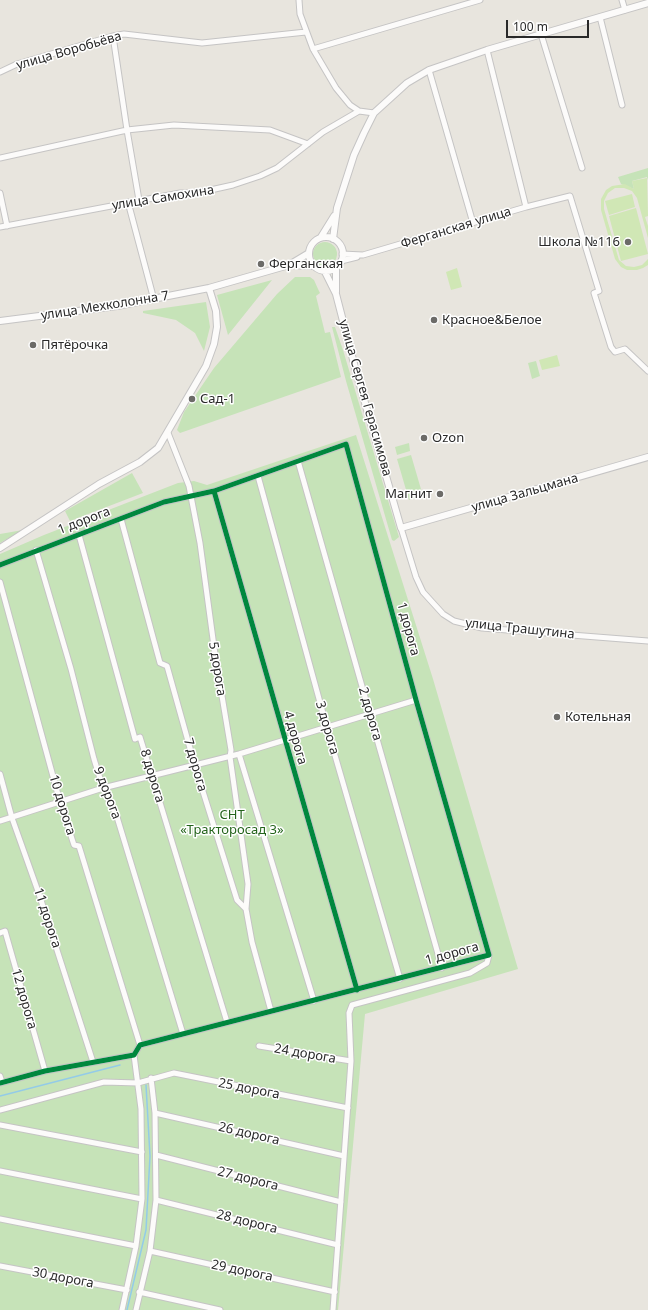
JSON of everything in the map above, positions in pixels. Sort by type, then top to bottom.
[{"type":"street","points":[[299,0],[300,14],[313,49],[336,88],[350,105],[359,111],[374,113]]},
{"type":"street","points":[[313,49],[480,0]]},
{"type":"street","points":[[622,0],[625,10]]},
{"type":"street","points":[[314,266],[310,260],[309,253],[311,245],[321,237],[335,213],[354,155],[374,113],[407,83],[429,70],[487,50],[648,3]]},
{"type":"street","points":[[600,17],[622,105]]},
{"type":"street","name":"улица Воробьёва","points":[[0,72],[17,64],[124,34],[202,43],[306,32]]},
{"type":"street","points":[[541,34],[582,168]]},
{"type":"street","points":[[113,36],[127,130],[140,200]]},
{"type":"street","points":[[487,50],[526,207]]},
{"type":"street","points":[[429,70],[473,223]]},
{"type":"street","name":"улица Самохина","points":[[0,227],[128,202],[180,193],[197,193],[233,185],[260,176],[276,168],[323,132],[359,111]]},
{"type":"street","points":[[0,158],[127,130],[174,126],[270,130],[308,144]]},
{"type":"street","points":[[0,192],[8,226]]},
{"type":"street","name":"Ферганская улица","points":[[342,258],[363,255],[526,207],[570,196],[599,291],[594,293],[611,347],[615,352],[625,349],[648,371]]},
{"type":"street","points":[[128,202],[154,300]]},
{"type":"street","points":[[333,239],[335,213]]},
{"type":"street","points":[[321,237],[333,239],[340,245],[342,258],[336,267],[336,294]]},
{"type":"street","points":[[288,265],[309,253]]},
{"type":"street","points":[[288,265],[314,266],[324,270],[336,267]]},
{"type":"street","name":"улица Мехколонна 7","points":[[0,321],[154,300],[209,288],[288,265]]},
{"type":"street","name":"улица Сергея Герасимова","points":[[324,270],[336,294],[356,375],[401,528]]},
{"type":"street","points":[[0,548],[99,484],[140,462],[158,448],[206,366],[214,344],[217,327],[216,311],[209,288]]},
{"type":"street","name":"5 дорога","points":[[168,433],[189,486],[200,543],[215,654],[231,750],[230,756],[248,884],[246,909]]},
{"type":"street","name":"1 дорога","points":[[0,565],[164,502],[214,491],[346,444],[416,700],[489,955],[140,1045]]},
{"type":"street","name":"улица Зальцмана","points":[[401,528],[648,457]]},
{"type":"street","name":"2 дорога","points":[[298,461],[442,968]]},
{"type":"street","name":"3 дорога","points":[[258,476],[327,728],[400,979]]},
{"type":"street","name":"4 дорога","points":[[214,491],[284,741],[357,990]]},
{"type":"street","name":"7 дорога","points":[[120,519],[160,664],[167,666],[195,766],[237,900],[246,909],[252,942],[271,1011]]},
{"type":"street","name":"улица Трашутина","points":[[401,528],[416,577],[423,592],[443,614],[454,621],[482,628],[648,640]]},
{"type":"street","name":"8 дорога","points":[[79,535],[136,739],[140,737],[227,1022]]},
{"type":"street","name":"9 дорога","points":[[36,550],[71,669],[103,788],[117,817],[184,1034]]},
{"type":"street","name":"10 дорога","points":[[0,582],[60,802],[74,845],[79,846],[140,1045]]},
{"type":"street","points":[[0,821],[103,788],[240,754],[416,700]]},
{"type":"street","points":[[240,754],[314,1001]]},
{"type":"street","name":"11 дорога","points":[[0,774],[12,818],[39,894],[93,1062]]},
{"type":"street","name":"12 дорога","points":[[0,933],[5,931],[45,1071]]},
{"type":"street","points":[[333,1310],[351,1061],[349,1014],[352,1005],[470,973],[487,963],[489,955]]},
{"type":"street","points":[[122,1310],[136,1246],[142,1199],[142,1109],[134,1055],[140,1045]]},
{"type":"street","name":"24 дорога","points":[[259,1046],[351,1061]]},
{"type":"street","points":[[0,1076],[1,1083],[45,1071],[134,1055]]},
{"type":"street","name":"25 дорога","points":[[138,1083],[151,1078],[174,1073],[348,1108]]},
{"type":"street","points":[[136,1310],[139,1292],[150,1251],[156,1200],[155,1113],[151,1078]]},
{"type":"street","points":[[0,1110],[104,1082],[138,1083]]},
{"type":"street","name":"26 дорога","points":[[155,1113],[344,1156]]},
{"type":"street","points":[[0,1125],[142,1152]]},
{"type":"street","name":"27 дорога","points":[[156,1155],[341,1202]]},
{"type":"street","points":[[0,1171],[142,1199]]},
{"type":"street","name":"28 дорога","points":[[156,1200],[338,1245]]},
{"type":"street","points":[[0,1219],[136,1246]]},
{"type":"street","name":"29 дорога","points":[[150,1251],[335,1292]]},
{"type":"street","name":"30 дорога","points":[[0,1266],[127,1290]]},
{"type":"street","points":[[139,1292],[220,1310]]},
{"type":"green space","points":[[648,168],[648,180],[647,177],[632,181],[634,189],[621,184],[618,177]]},
{"type":"green space","points":[[647,178],[648,216],[645,217],[648,226],[648,238],[637,198],[632,191],[624,188],[615,188],[608,193],[604,201],[604,209],[619,260],[626,266],[634,267],[642,265],[648,259],[648,265],[643,268],[637,270],[627,270],[621,267],[615,259],[601,210],[601,199],[606,190],[612,186],[625,184],[634,189],[632,181]]},
{"type":"green space","points":[[632,194],[635,207],[609,215],[605,201]]},
{"type":"green space","points":[[636,208],[648,254],[621,261],[609,216]]},
{"type":"green space","points":[[325,242],[334,245],[337,254],[334,263],[325,266],[316,263],[313,254],[316,245]]},
{"type":"green space","points":[[457,268],[462,287],[451,290],[446,272]]},
{"type":"green space","points":[[295,277],[310,277],[314,280],[320,293],[316,296],[325,333],[330,332],[341,377],[180,433],[177,430],[184,412],[214,368],[277,294]]},
{"type":"green space","points":[[272,280],[228,335],[217,295]]},
{"type":"green space","points":[[206,302],[210,327],[204,351],[195,333],[176,320],[143,313],[143,311]]},
{"type":"green space","points":[[332,327],[335,327],[343,350],[399,537],[394,541],[392,540]]},
{"type":"green space","points":[[557,355],[560,366],[542,370],[539,360]]},
{"type":"green space","points":[[536,361],[540,376],[532,379],[528,363]]},
{"type":"green space","name":"СНТ «Тракторосад 3»","points":[[356,435],[433,679],[518,969],[365,1014],[338,1310],[0,1310],[0,554],[44,535],[178,483],[194,481],[207,485]]},
{"type":"green space","points":[[409,443],[410,451],[397,455],[395,447]]},
{"type":"green space","points":[[411,455],[423,496],[409,500],[397,459]]},
{"type":"green space","points":[[132,473],[143,493],[70,521],[65,511]]},
{"type":"green space","points":[[23,530],[0,543],[0,534]]},
{"type":"waterway","points":[[0,1096],[120,1065]]},
{"type":"waterway","points":[[127,1310],[146,1230],[150,1156],[146,1085]]},
{"type":"cycle path","points":[[0,565],[164,502],[214,491],[346,444],[416,700],[489,955],[140,1045],[134,1055],[45,1071],[0,1083]]},
{"type":"cycle path","points":[[214,491],[357,990]]},
{"type":"place","name":"Школа №116","points":[[628,242]]},
{"type":"place","name":"Ферганская","points":[[261,264]]},
{"type":"place","name":"Красное&Белое","points":[[434,320]]},
{"type":"place","name":"Пятёрочка","points":[[33,345]]},
{"type":"place","name":"Сад-1","points":[[192,399]]},
{"type":"place","name":"Ozon","points":[[424,438]]},
{"type":"place","name":"Магнит","points":[[440,494]]},
{"type":"place","name":"Котельная","points":[[557,717]]}]
